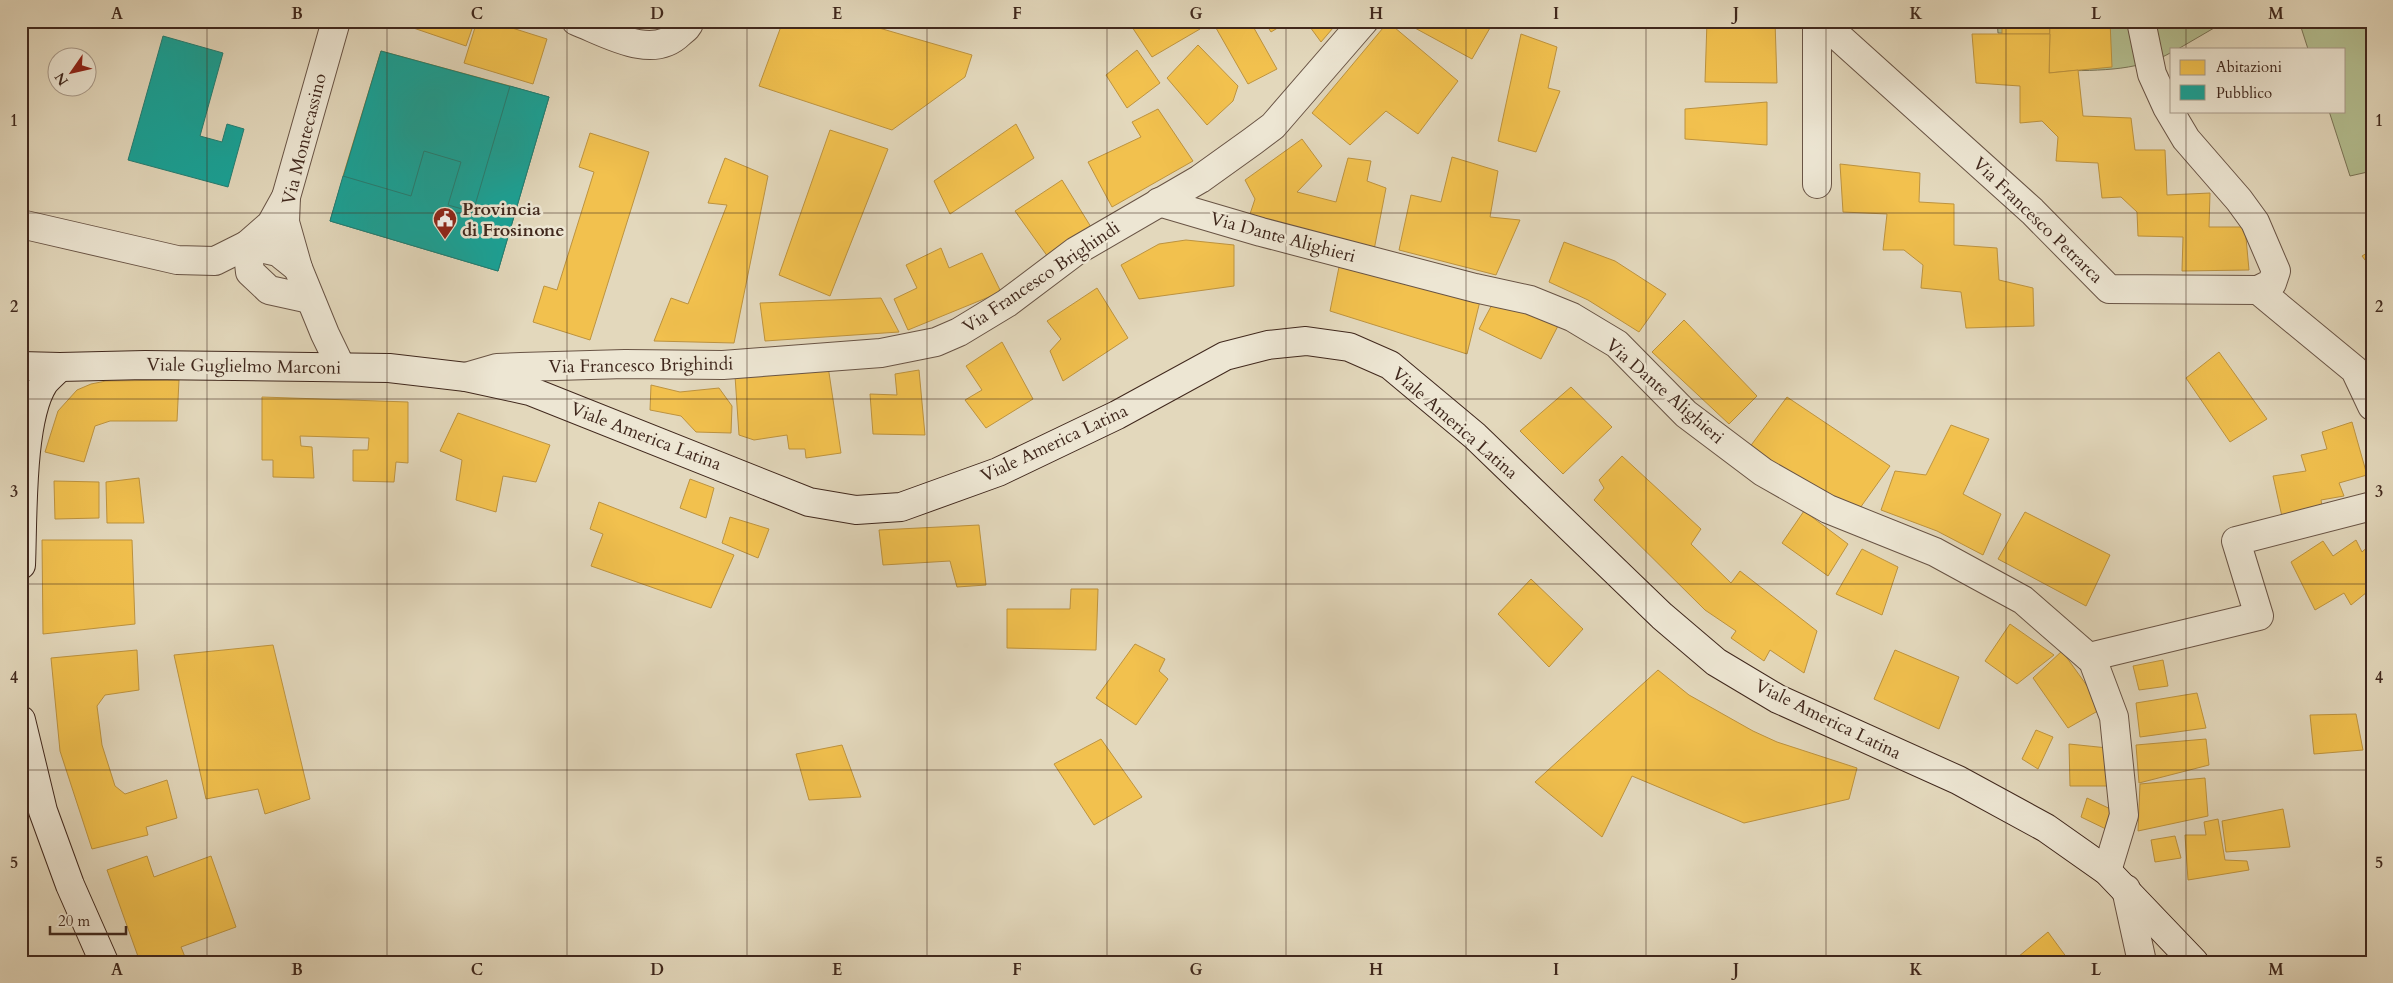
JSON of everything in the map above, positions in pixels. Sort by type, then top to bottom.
[{"type":"street","name":"Via Montecassino","points":[[336,21],[286,197],[285,222],[298,268],[341,367]]},
{"type":"street","points":[[576,21],[631,43],[651,46],[673,41],[689,25],[690,21]]},
{"type":"street","name":"Via Francesco Brighindi","points":[[466,377],[497,368],[625,364],[723,365],[881,353],[920,346],[959,332],[1007,304],[1076,251],[1200,179],[1273,126],[1364,21]]},
{"type":"street","points":[[1817,21],[1817,184]]},
{"type":"street","name":"Via Francesco Petrarca","points":[[1821,21],[2032,210],[2109,289],[2258,290]]},
{"type":"street","points":[[2141,21],[2152,74],[2170,112]]},
{"type":"street","points":[[2170,112],[2186,138],[2239,200],[2255,222],[2270,252],[2276,271],[2272,283],[2258,290],[2355,370],[2372,406]]},
{"type":"street","points":[[21,224],[177,260],[215,261],[247,245],[271,224],[286,197]]},
{"type":"street","name":"Via Dante Alighieri","points":[[1159,202],[1298,242],[1475,288],[1530,300],[1572,317],[1617,344],[1686,414],[1763,472],[1828,510],[1935,552],[2023,600],[2093,661],[2114,717],[2124,815],[2116,880]]},
{"type":"street","points":[[247,245],[278,252],[298,268]]},
{"type":"street","points":[[247,245],[250,272],[269,290],[310,299]]},
{"type":"street","name":"Viale America Latina","points":[[466,377],[530,391],[809,502],[856,510],[901,507],[998,472],[1117,415],[1225,356],[1268,345],[1306,341],[1349,346],[1390,366],[1475,436],[1662,616],[1716,662],[1778,700],[1958,780],[2046,828],[2116,880],[2194,962]]},
{"type":"street","name":"Viale Guglielmo Marconi","points":[[21,366],[60,367],[145,364],[389,368],[466,377]]},
{"type":"street","points":[[21,565],[23,482],[28,437],[36,402],[44,384],[60,367]]},
{"type":"street","points":[[2089,657],[2259,616],[2236,541],[2372,506]]},
{"type":"street","points":[[21,720],[43,812],[70,885],[104,962]]},
{"type":"street","points":[[2116,880],[2142,962]]},
{"type":"green space","points":[[1997,21],[2226,21],[2180,48],[2170,48],[2170,53],[2158,59],[2128,67],[2097,70],[2051,71],[2047,35],[1998,33]]},
{"type":"green space","points":[[2299,21],[2372,21],[2372,171],[2350,176],[2329,112],[2346,112],[2346,48],[2308,48]]},
{"type":"building: Abitazioni","points":[[393,21],[468,21],[474,23],[466,46]]},
{"type":"building: Abitazioni","points":[[477,21],[490,21],[547,39],[533,84],[464,63]]},
{"type":"building: Abitazioni","points":[[783,21],[855,21],[972,55],[965,77],[892,130],[759,86]]},
{"type":"building: Abitazioni","points":[[1128,21],[1195,21],[1200,29],[1152,57]]},
{"type":"building: Abitazioni","points":[[1212,21],[1250,21],[1277,69],[1248,84]]},
{"type":"building: Abitazioni","points":[[1264,21],[1289,21],[1271,32]]},
{"type":"building: Abitazioni","points":[[1314,21],[1339,21],[1321,42],[1310,27],[1315,24]]},
{"type":"building: Abitazioni","points":[[1402,21],[1494,21],[1472,59]]},
{"type":"building: Abitazioni","points":[[1707,21],[1775,21],[1777,83],[1705,82]]},
{"type":"building: Abitazioni","points":[[2002,21],[2049,21],[2050,34],[2002,34]]},
{"type":"building: Abitazioni","points":[[2050,21],[2110,21],[2112,67],[2049,73]]},
{"type":"building: Abitazioni","points":[[1388,22],[1458,81],[1418,134],[1386,111],[1350,145],[1312,113]]},
{"type":"building: Abitazioni","points":[[1521,34],[1557,47],[1548,88],[1560,91],[1536,152],[1498,141]]},
{"type":"building: Abitazioni","points":[[1972,34],[2050,34],[2049,73],[2078,70],[2083,116],[2131,118],[2135,150],[2165,150],[2167,195],[2210,193],[2209,227],[2245,227],[2249,270],[2182,271],[2183,237],[2138,236],[2137,212],[2121,197],[2102,198],[2098,163],[2056,161],[2058,137],[2042,121],[2020,123],[2020,86],[1976,83]]},
{"type":"building: Abitazioni","points":[[1198,45],[1238,86],[1233,101],[1207,125],[1167,78]]},
{"type":"building: Abitazioni","points":[[1137,50],[1160,83],[1127,108],[1106,75]]},
{"type":"building: Abitazioni","points":[[381,51],[510,86],[498,127],[408,99],[383,188],[343,176]]},
{"type":"building: Abitazioni","points":[[1767,102],[1767,145],[1685,139],[1685,109]]},
{"type":"building: Abitazioni","points":[[1158,109],[1193,161],[1112,207],[1088,162],[1141,137],[1132,122]]},
{"type":"building: Abitazioni","points":[[1016,124],[1034,158],[950,214],[934,181]]},
{"type":"building: Abitazioni","points":[[830,130],[888,149],[830,296],[779,275]]},
{"type":"building: Abitazioni","points":[[590,133],[649,152],[590,340],[533,322],[544,286],[557,290],[594,172],[579,167]]},
{"type":"building: Abitazioni","points":[[1302,139],[1322,166],[1297,192],[1336,202],[1348,158],[1371,161],[1367,181],[1386,188],[1374,250],[1250,214],[1255,199],[1245,180]]},
{"type":"building: Abitazioni","points":[[1452,157],[1498,171],[1490,217],[1520,220],[1496,275],[1399,250],[1411,195],[1441,202]]},
{"type":"building: Abitazioni","points":[[725,158],[768,176],[734,343],[654,341],[671,298],[688,304],[727,205],[708,203]]},
{"type":"building: Abitazioni","points":[[1840,164],[1920,173],[1919,202],[1954,204],[1954,245],[1997,248],[1999,280],[2033,288],[2034,326],[1966,328],[1961,292],[1921,288],[1923,265],[1904,250],[1883,250],[1887,214],[1843,212]]},
{"type":"building: Abitazioni","points":[[1062,180],[1091,227],[1048,257],[1015,211]]},
{"type":"building: Abitazioni","points":[[1186,240],[1234,245],[1234,286],[1139,299],[1121,265],[1159,244]]},
{"type":"building: Abitazioni","points":[[1564,242],[1615,261],[1666,294],[1639,332],[1588,300],[1549,282]]},
{"type":"building: Abitazioni","points":[[941,248],[949,268],[982,253],[1001,292],[908,330],[894,299],[917,288],[906,265]]},
{"type":"building: Abitazioni","points":[[2372,250],[2372,269],[2362,256]]},
{"type":"building: Abitazioni","points":[[1339,267],[1480,301],[1467,354],[1330,311]]},
{"type":"building: Abitazioni","points":[[1097,288],[1128,338],[1063,381],[1050,351],[1061,339],[1047,321]]},
{"type":"building: Abitazioni","points":[[881,298],[899,332],[765,341],[760,303]]},
{"type":"building: Abitazioni","points":[[1495,299],[1559,324],[1541,359],[1479,329]]},
{"type":"building: Abitazioni","points":[[1684,320],[1757,396],[1729,424],[1652,352]]},
{"type":"building: Abitazioni","points":[[1002,342],[1033,399],[986,428],[965,400],[982,390],[966,366]]},
{"type":"building: Abitazioni","points":[[2219,352],[2267,419],[2230,442],[2186,378]]},
{"type":"building: Abitazioni","points":[[828,366],[841,453],[806,458],[805,449],[789,449],[787,435],[754,440],[739,435],[735,376]]},
{"type":"building: Abitazioni","points":[[919,370],[925,435],[873,434],[870,394],[897,395],[895,374]]},
{"type":"building: Abitazioni","points":[[179,380],[177,421],[110,421],[95,426],[84,462],[45,452],[58,411],[77,390],[91,384],[106,381]]},
{"type":"building: Abitazioni","points":[[651,385],[680,392],[719,388],[732,406],[731,433],[696,432],[681,416],[650,410]]},
{"type":"building: Abitazioni","points":[[1571,387],[1612,427],[1563,474],[1520,431]]},
{"type":"building: Abitazioni","points":[[262,397],[408,402],[408,463],[396,462],[394,482],[353,481],[353,450],[368,450],[369,438],[300,436],[301,446],[312,447],[314,478],[273,477],[273,460],[262,460]]},
{"type":"building: Abitazioni","points":[[1787,397],[1890,466],[1855,515],[1749,448]]},
{"type":"building: Abitazioni","points":[[458,413],[550,445],[536,482],[503,476],[496,512],[456,500],[462,460],[440,451]]},
{"type":"building: Abitazioni","points":[[2352,422],[2367,475],[2339,483],[2344,496],[2321,500],[2323,512],[2283,521],[2273,476],[2306,471],[2301,455],[2327,449],[2322,432]]},
{"type":"building: Abitazioni","points":[[1951,425],[1989,439],[1963,494],[2001,514],[1983,555],[1937,531],[1881,510],[1895,471],[1926,475]]},
{"type":"building: Abitazioni","points":[[1622,456],[1701,529],[1691,544],[1731,583],[1740,571],[1817,631],[1804,673],[1770,650],[1764,661],[1731,638],[1736,631],[1705,610],[1594,500],[1604,488],[1599,480]]},
{"type":"building: Abitazioni","points":[[139,478],[144,523],[107,523],[106,482]]},
{"type":"building: Abitazioni","points":[[690,479],[714,488],[706,518],[680,508]]},
{"type":"building: Abitazioni","points":[[54,481],[99,482],[99,518],[55,519]]},
{"type":"building: Abitazioni","points":[[599,502],[734,555],[711,608],[591,566],[603,534],[590,529]]},
{"type":"building: Abitazioni","points":[[1804,511],[1848,544],[1828,576],[1782,543]]},
{"type":"building: Abitazioni","points":[[2025,512],[2110,555],[2086,606],[1998,559]]},
{"type":"building: Abitazioni","points":[[730,517],[769,529],[758,558],[722,543]]},
{"type":"building: Abitazioni","points":[[979,525],[986,585],[957,587],[950,561],[883,565],[879,530]]},
{"type":"building: Abitazioni","points":[[42,540],[132,540],[135,624],[43,634]]},
{"type":"building: Abitazioni","points":[[2356,540],[2362,552],[2372,543],[2372,588],[2351,605],[2344,593],[2315,610],[2291,562],[2323,541],[2333,556]]},
{"type":"building: Abitazioni","points":[[1862,549],[1898,567],[1882,615],[1836,594]]},
{"type":"building: Abitazioni","points":[[1531,579],[1583,629],[1549,667],[1498,614]]},
{"type":"building: Abitazioni","points":[[1071,589],[1098,589],[1096,650],[1007,648],[1007,609],[1070,609]]},
{"type":"building: Abitazioni","points":[[2010,624],[2054,655],[2017,684],[1985,661]]},
{"type":"building: Abitazioni","points":[[1135,644],[1165,659],[1159,671],[1168,679],[1136,725],[1096,698]]},
{"type":"building: Abitazioni","points":[[273,645],[310,799],[265,814],[258,789],[206,799],[174,655]]},
{"type":"building: Abitazioni","points":[[137,650],[139,690],[105,695],[97,706],[102,745],[115,786],[125,794],[167,780],[177,818],[146,827],[148,835],[92,849],[60,751],[51,658]]},
{"type":"building: Abitazioni","points":[[1895,650],[1959,677],[1939,729],[1874,699]]},
{"type":"building: Abitazioni","points":[[2062,651],[2103,708],[2068,728],[2033,678]]},
{"type":"building: Abitazioni","points":[[2163,660],[2168,686],[2139,690],[2133,666]]},
{"type":"building: Abitazioni","points":[[1658,670],[1689,695],[1753,731],[1777,742],[1857,768],[1849,799],[1744,823],[1632,776],[1602,837],[1535,782]]},
{"type":"building: Abitazioni","points":[[2197,693],[2206,728],[2140,737],[2136,703]]},
{"type":"building: Abitazioni","points":[[2356,714],[2363,750],[2314,754],[2310,715]]},
{"type":"building: Abitazioni","points":[[2036,730],[2053,737],[2038,769],[2022,759]]},
{"type":"building: Abitazioni","points":[[1101,739],[1142,797],[1094,825],[1054,764]]},
{"type":"building: Abitazioni","points":[[2206,739],[2209,765],[2139,783],[2136,745]]},
{"type":"building: Abitazioni","points":[[2069,744],[2108,748],[2111,786],[2070,786]]},
{"type":"building: Abitazioni","points":[[842,745],[861,797],[809,800],[796,754]]},
{"type":"building: Abitazioni","points":[[2205,778],[2208,816],[2138,831],[2140,784]]},
{"type":"building: Abitazioni","points":[[2087,798],[2117,812],[2110,831],[2081,817]]},
{"type":"building: Abitazioni","points":[[2283,809],[2290,847],[2226,852],[2222,821]]},
{"type":"building: Abitazioni","points":[[2218,819],[2225,860],[2247,861],[2249,870],[2188,880],[2185,835],[2206,835],[2204,822]]},
{"type":"building: Abitazioni","points":[[21,830],[28,856],[21,857]]},
{"type":"building: Abitazioni","points":[[2175,836],[2181,858],[2155,862],[2151,840]]},
{"type":"building: Abitazioni","points":[[147,856],[154,877],[211,856],[236,927],[181,947],[187,962],[140,962],[107,870]]},
{"type":"building: Abitazioni","points":[[2048,932],[2070,962],[2012,962]]},
{"type":"building: Pubblico","points":[[163,36],[223,53],[200,136],[222,142],[227,124],[244,129],[228,187],[128,160]]},
{"type":"building: Pubblico","points":[[381,51],[549,97],[498,271],[330,221]]},
{"type":"building: Pubblico","points":[[510,86],[549,97],[498,271],[330,221],[343,176],[411,196],[424,151],[461,162],[448,205],[473,212]]},
{"type":"place","name":"Provincia di Frosinone","points":[[445,240]]}]
